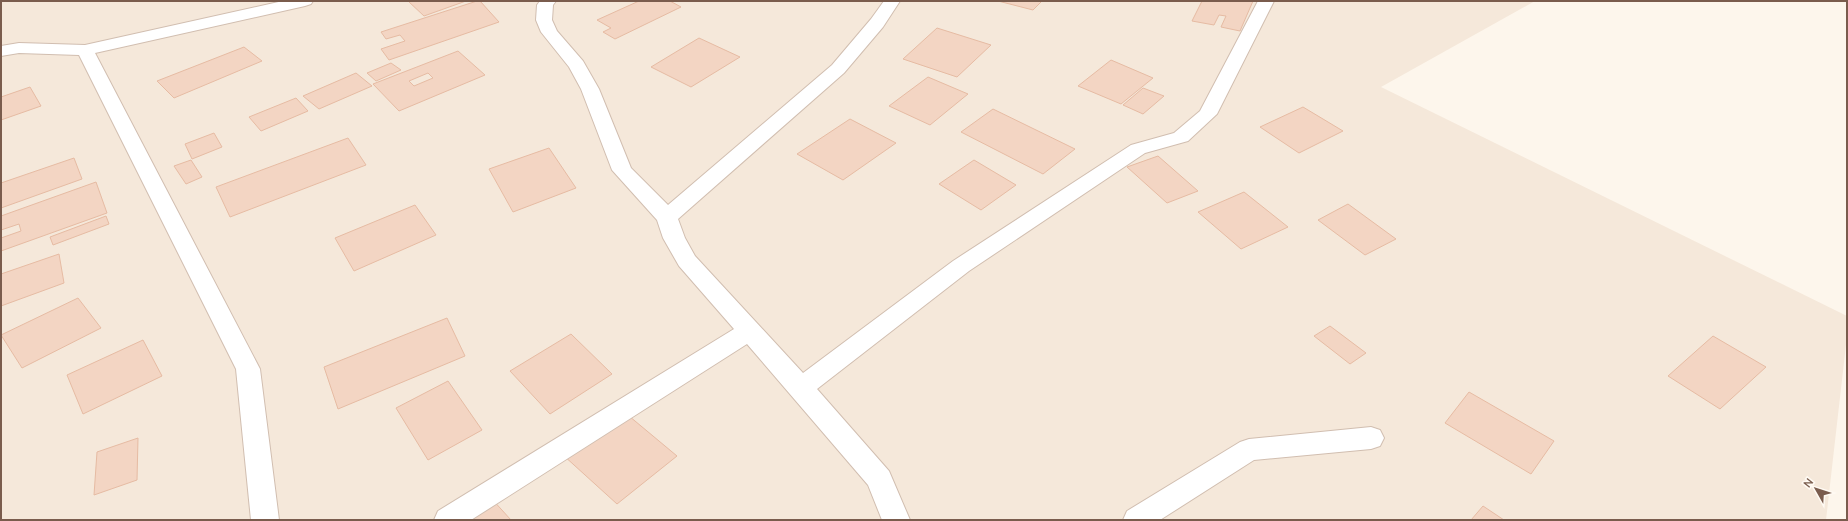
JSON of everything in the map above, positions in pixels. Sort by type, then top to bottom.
[{"type":"street","points":[[1,51],[18,48],[85,50],[305,1]]},
{"type":"street","points":[[548,1],[545,5],[544,20],[549,32],[577,65],[590,89],[622,170],[667,217],[674,238],[687,261],[801,388],[879,479],[896,520]]},
{"type":"street","points":[[667,217],[838,69],[877,23],[892,1]]},
{"type":"street","points":[[801,388],[961,266],[1138,149],[1181,137],[1208,114],[1266,1]]},
{"type":"street","points":[[85,50],[248,369],[265,520]]},
{"type":"street","points":[[448,520],[749,331]]},
{"type":"street","points":[[1137,520],[1249,450],[1371,438]]},
{"type":"shaded area","points":[[1,1],[1535,1],[1381,87],[1847,316],[1847,336],[1826,520],[1,520]]},
{"type":"building","points":[[408,1],[466,1],[424,16]]},
{"type":"building","points":[[480,1],[499,22],[389,60],[381,49],[405,41],[400,35],[386,39],[381,32]]},
{"type":"building","points":[[639,1],[670,1],[681,7],[615,39],[603,32],[611,28],[597,20]]},
{"type":"building","points":[[998,1],[1042,1],[1033,10]]},
{"type":"building","points":[[1202,1],[1253,1],[1240,31],[1221,27],[1226,16],[1219,15],[1214,25],[1192,21]]},
{"type":"building","points":[[937,28],[991,45],[957,77],[903,59]]},
{"type":"building","points":[[699,38],[740,57],[691,87],[651,67]]},
{"type":"building","points":[[244,47],[262,61],[174,98],[157,81]]},
{"type":"building","points":[[458,51],[485,75],[399,111],[373,84]],"holes":[[[428,73],[433,78],[414,86],[409,81]]]},
{"type":"building","points":[[1111,60],[1153,78],[1121,104],[1078,86]]},
{"type":"building","points":[[391,63],[401,70],[376,81],[367,73]]},
{"type":"building","points":[[356,73],[372,86],[319,109],[303,96]]},
{"type":"building","points":[[928,77],[968,94],[930,125],[889,106]]},
{"type":"building","points":[[30,87],[41,106],[1,120],[1,97]]},
{"type":"building","points":[[1143,88],[1164,96],[1143,114],[1123,105]]},
{"type":"building","points":[[296,98],[308,111],[261,131],[249,117]]},
{"type":"building","points":[[1303,107],[1343,131],[1299,153],[1260,127]]},
{"type":"building","points":[[993,109],[1075,149],[1043,174],[961,132]]},
{"type":"building","points":[[850,119],[896,143],[843,180],[797,154]]},
{"type":"building","points":[[214,133],[222,147],[192,159],[185,144]]},
{"type":"building","points":[[348,138],[366,165],[230,217],[216,187]]},
{"type":"building","points":[[549,148],[576,188],[513,212],[489,169]]},
{"type":"building","points":[[1158,156],[1198,191],[1167,203],[1127,167]]},
{"type":"building","points":[[74,158],[82,179],[1,208],[1,183]]},
{"type":"building","points":[[191,160],[202,177],[186,184],[174,166]]},
{"type":"building","points":[[974,160],[1016,185],[981,210],[939,184]]},
{"type":"building","points":[[96,182],[107,213],[1,251],[1,238],[21,231],[19,224],[1,230],[1,216]]},
{"type":"building","points":[[1244,192],[1288,227],[1241,249],[1198,212]]},
{"type":"building","points":[[1348,204],[1396,239],[1365,255],[1318,220]]},
{"type":"building","points":[[415,205],[436,235],[354,271],[335,238]]},
{"type":"building","points":[[106,216],[109,224],[53,245],[50,237]]},
{"type":"building","points":[[59,254],[64,283],[1,306],[1,274]]},
{"type":"building","points":[[78,298],[101,328],[22,368],[1,335]]},
{"type":"building","points":[[447,318],[465,356],[338,409],[324,367]]},
{"type":"building","points":[[1330,326],[1366,353],[1350,364],[1314,336]]},
{"type":"building","points":[[571,334],[612,374],[550,414],[510,371]]},
{"type":"building","points":[[1713,336],[1766,367],[1720,409],[1668,376]]},
{"type":"building","points":[[143,340],[162,376],[83,414],[67,375]]},
{"type":"building","points":[[448,381],[482,430],[428,460],[396,408]]},
{"type":"building","points":[[1469,392],[1554,441],[1531,474],[1445,423]]},
{"type":"building","points":[[623,411],[677,456],[617,504],[563,455]]},
{"type":"building","points":[[138,438],[137,480],[94,495],[97,452]]},
{"type":"building","points":[[491,498],[511,520],[460,520]]},
{"type":"building","points":[[1483,506],[1504,520],[1471,520]]}]
